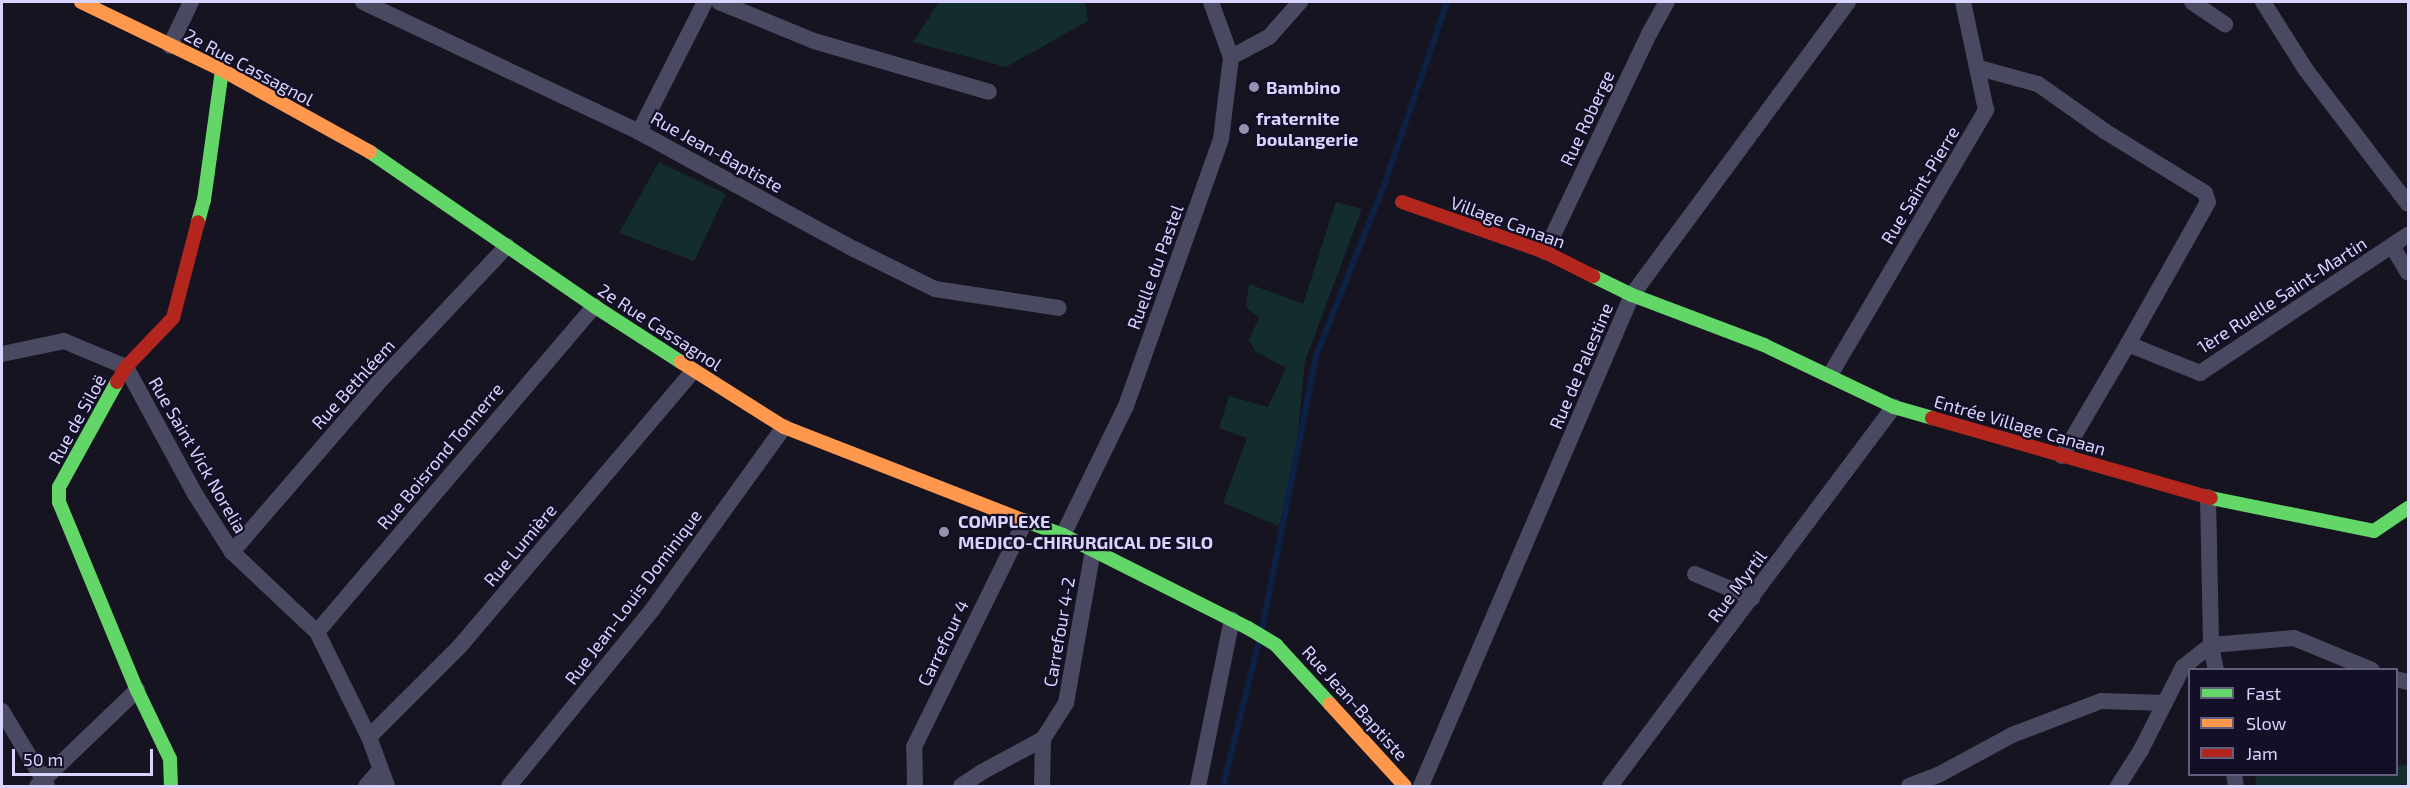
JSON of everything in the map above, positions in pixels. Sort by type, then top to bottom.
[{"type":"street","name":"2e Rue Cassagnol","points":[[81,2],[222,70],[376,155],[594,306],[784,427],[925,484],[1063,535],[1248,628]]},
{"type":"street","points":[[170,46],[191,2]]},
{"type":"street","name":"Rue Jean-Baptiste","points":[[363,2],[639,132],[854,249],[935,289],[1059,308]]},
{"type":"street","points":[[639,132],[705,2]]},
{"type":"street","points":[[719,2],[814,41],[989,92]]},
{"type":"street","name":"Ruelle du Pastel","points":[[1063,535],[1126,406],[1221,139],[1231,57],[1211,2]]},
{"type":"street","points":[[1231,57],[1269,37],[1299,2]]},
{"type":"street","name":"Rue Roberge","points":[[1545,252],[1648,34],[1667,2]]},
{"type":"street","name":"Rue de Palestine","points":[[1421,786],[1632,295],[1848,2]]},
{"type":"street","name":"Rue Saint-Pierre","points":[[1830,375],[1986,110],[1979,68],[1963,2]]},
{"type":"street","points":[[2192,2],[2225,24]]},
{"type":"street","points":[[2263,2],[2306,70],[2409,204]]},
{"type":"street","points":[[1979,68],[2038,84],[2106,132],[2205,193],[2208,202],[2062,456]]},
{"type":"street","name":"Rue de Siloë","points":[[171,786],[170,759],[137,690],[59,502],[59,487],[126,367],[172,318],[204,200],[222,70]]},
{"type":"street","name":"Village Canaan","points":[[1402,202],[1545,252],[1632,295]]},
{"type":"street","name":"1ère Ruelle Saint-Martin","points":[[2128,344],[2200,373],[2409,235]]},
{"type":"street","name":"Rue Bethléem","points":[[232,552],[376,385],[507,246]]},
{"type":"street","points":[[2392,246],[2409,273]]},
{"type":"street","name":"Entrée Village Canaan","points":[[1632,295],[1764,345],[1894,407],[2062,456],[2208,496],[2374,531],[2409,508]]},
{"type":"street","name":"Rue Boisrond Tonnerre","points":[[317,632],[594,306]]},
{"type":"street","name":"Rue Saint Vick Norelia","points":[[2,354],[64,341],[126,367],[195,494],[232,552],[317,632],[369,737],[379,771],[387,786]]},
{"type":"street","name":"Rue Lumière","points":[[369,737],[460,646],[693,371]]},
{"type":"street","name":"Rue Myrtil","points":[[1610,786],[1894,407]]},
{"type":"street","name":"Rue Jean-Louis Dominique","points":[[508,786],[652,610],[784,427]]},
{"type":"street","points":[[2208,496],[2211,645],[2216,668]]},
{"type":"street","name":"Carrefour 4","points":[[915,786],[914,747],[1025,521]]},
{"type":"street","name":"Carrefour 4-2","points":[[1043,739],[1066,703],[1093,550]]},
{"type":"street","points":[[1695,574],[1752,598]]},
{"type":"street","points":[[1198,786],[1232,619]]},
{"type":"street","name":"Rue Jean-Baptiste","points":[[1248,628],[1276,645],[1405,786]]},
{"type":"street","points":[[2118,786],[2141,750],[2183,667],[2211,645],[2294,638],[2369,668]]},
{"type":"street","points":[[2,711],[42,784],[137,690]]},
{"type":"street","points":[[1909,786],[1940,774],[2013,735],[2101,701],[2165,703]]},
{"type":"street","points":[[961,786],[1043,739],[1042,786]]},
{"type":"street","points":[[366,786],[379,771]]},
{"type":"green space","points":[[939,2],[1085,2],[1088,21],[1006,67],[913,42]]},
{"type":"green space","points":[[659,162],[726,194],[694,261],[619,233]]},
{"type":"green space","points":[[1336,202],[1362,209],[1305,361],[1296,453],[1279,526],[1223,503],[1247,438],[1219,428],[1229,396],[1268,407],[1286,368],[1255,351],[1249,340],[1259,318],[1246,307],[1249,284],[1303,304]]},
{"type":"green space","points":[[2408,765],[2408,786],[2257,786],[2255,776],[2398,776],[2398,766]]},
{"type":"waterway","points":[[1262,629],[1316,356],[1385,183],[1447,2]]},
{"type":"waterway","points":[[1223,786],[1259,642]]},
{"type":"traffic: fast","points":[[198,222],[204,200],[222,70]]},
{"type":"traffic: fast","points":[[370,152],[594,306],[681,362]]},
{"type":"traffic: fast","points":[[1593,276],[1632,295],[1764,345],[1894,407],[1932,418]]},
{"type":"traffic: fast","points":[[117,382],[59,487],[59,502],[137,690],[170,759],[171,786]]},
{"type":"traffic: fast","points":[[2211,498],[2374,531],[2408,508]]},
{"type":"traffic: fast","points":[[1023,520],[1063,535],[1248,628],[1276,645],[1330,704]]},
{"type":"traffic: slow","points":[[81,2],[222,70],[370,152]]},
{"type":"traffic: slow","points":[[681,362],[784,427],[1023,520]]},
{"type":"traffic: slow","points":[[1330,704],[1405,786]]},
{"type":"traffic: jam","points":[[1402,202],[1545,252],[1593,276]]},
{"type":"traffic: jam","points":[[117,382],[126,367],[173,318],[198,222]]},
{"type":"traffic: jam","points":[[1932,418],[2211,498]]},
{"type":"place","name":"Bambino","points":[[1254,87]]},
{"type":"place","name":"fraternite boulangerie","points":[[1244,129]]},
{"type":"place","name":"COMPLEXE MEDICO-CHIRURGICAL DE SILO","points":[[944,532]]}]
